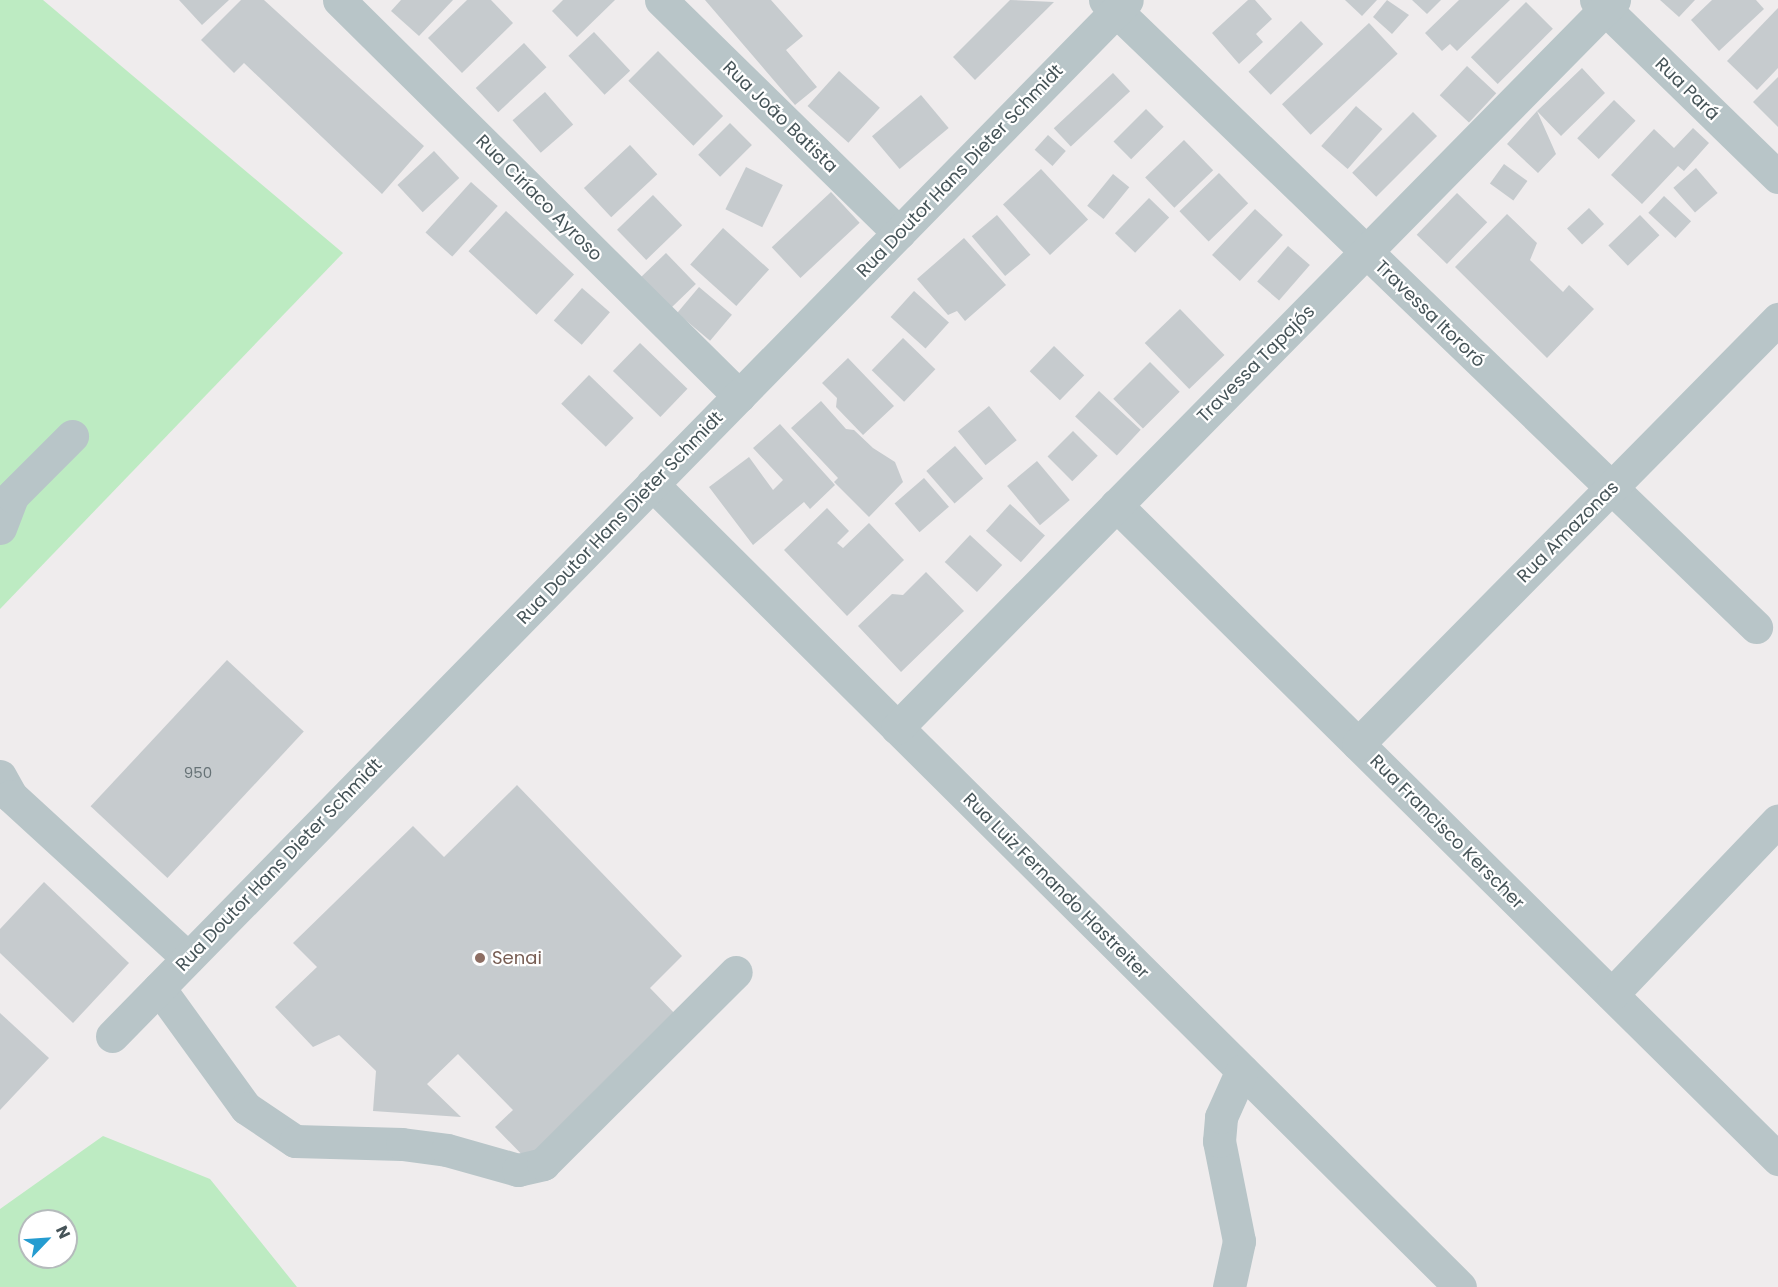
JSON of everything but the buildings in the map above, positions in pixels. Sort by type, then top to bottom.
[{"type":"street","name":"Rua Ciríaco Ayroso","points":[[339,0],[739,396]]},
{"type":"street","name":"Rua João Batista","points":[[662,0],[899,233]]},
{"type":"street","name":"Rua Pará","points":[[1605,3],[1778,177]]},
{"type":"street","name":"Travessa Tapajós","points":[[897,728],[1366,252],[1605,3]]},
{"type":"street","name":"Rua Doutor Hans Dieter Schmidt","points":[[112,1036],[899,233],[1116,4]]},
{"type":"street","name":"Travessa Itororó","points":[[1116,4],[1366,252],[1756,627]]},
{"type":"street","name":"Rua Amazonas","points":[[1358,744],[1778,319]]},
{"type":"street","points":[[0,528],[12,496],[72,436]]},
{"type":"street","name":"Rua Luiz Fernando Hastreiter","points":[[652,484],[1460,1287]]},
{"type":"street","name":"Rua Francisco Kerscher","points":[[1116,506],[1778,1159]]},
{"type":"street","points":[[0,776],[11,796],[188,958]]},
{"type":"street","points":[[1612,994],[1778,820]]},
{"type":"street","points":[[159,988],[246,1108],[295,1141],[402,1144],[447,1150],[518,1170],[543,1164],[736,972]]},
{"type":"street","points":[[1229,1287],[1239,1241],[1219,1141],[1221,1117],[1242,1070]]},
{"type":"green space","points":[[0,0],[43,0],[343,253],[0,609]]},
{"type":"green space","points":[[103,1136],[210,1179],[297,1287],[0,1287],[0,1209]]},
{"type":"place","name":"Senai","points":[[480,958]]}]
